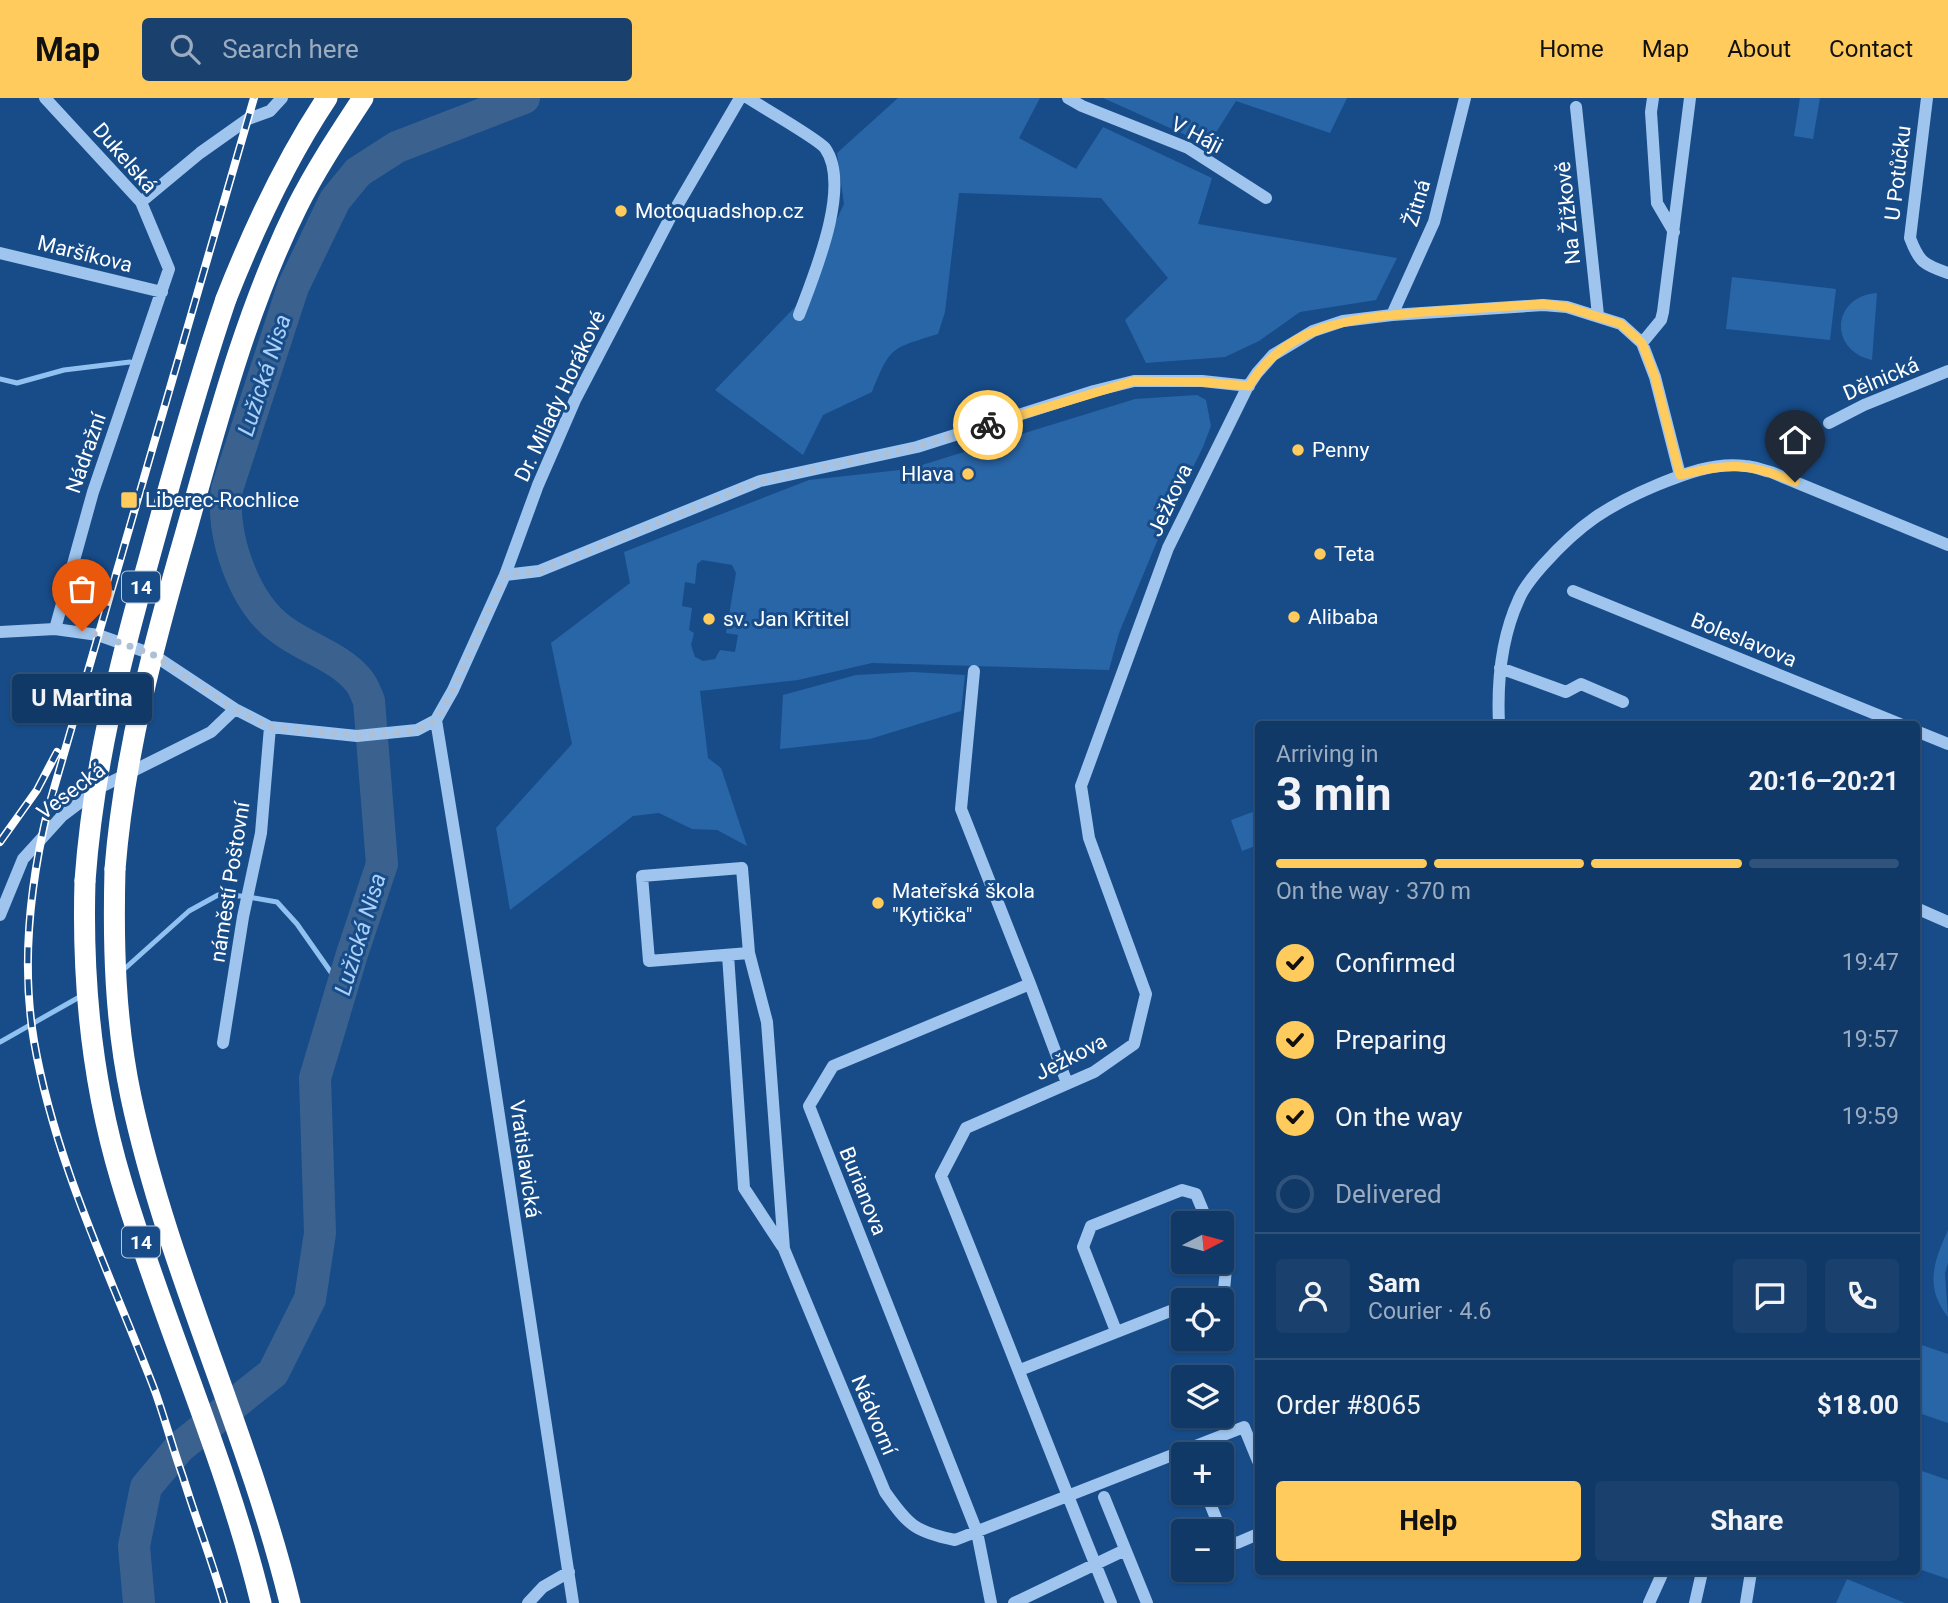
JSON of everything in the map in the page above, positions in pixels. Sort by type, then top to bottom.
[{"type":"highway","name":"14","points":[[261,1603],[225,1481],[120,1177],[93,1051],[83,935],[85,881],[98,765],[126,640],[185,427],[226,299],[272,190],[327,98]]},
{"type":"highway","name":"14","points":[[290,1603],[259,1495],[149,1171],[131,1096],[121,1037],[113,935],[115,869],[135,732],[178,558],[231,376],[273,258],[298,205],[363,98]]},
{"type":"street","name":"Dukelská","points":[[45,98],[141,202],[169,269],[162,292]]},
{"type":"street","points":[[141,202],[200,153],[248,119],[270,111],[282,98]]},
{"type":"street","name":"Dr. Milady Horákové","points":[[436,720],[453,690],[505,575],[538,485],[580,389],[670,218],[740,98]]},
{"type":"street","points":[[748,98],[825,148],[834,172],[829,233],[799,315]]},
{"type":"street","name":"V Háji","points":[[1068,98],[1188,148],[1266,198]]},
{"type":"street","name":"Žitná","points":[[1392,314],[1434,222],[1465,98]]},
{"type":"street","points":[[1653,98],[1651,112],[1657,203],[1674,232]]},
{"type":"street","points":[[1642,343],[1661,320],[1663,312],[1690,98]]},
{"type":"street","name":"U Potůčku","points":[[1927,98],[1910,238],[1917,258],[1948,274]]},
{"type":"street","name":"Na Žižkově","points":[[1576,107],[1598,315]]},
{"type":"street","name":"Maršíkova","points":[[0,253],[162,292]]},
{"type":"street","name":"Nádražní","points":[[55,629],[93,492],[162,292]]},
{"type":"street","points":[[505,575],[539,571],[760,481],[916,447],[1134,381],[1249,386],[1273,355],[1313,331],[1343,321],[1392,314],[1543,304],[1567,307],[1621,324],[1642,343],[1655,377],[1680,475]]},
{"type":"street","name":"Dělnická","points":[[1829,423],[1864,405],[1948,371]]},
{"type":"street","name":"Ježkova","points":[[1111,1603],[941,1176],[966,1128],[1094,1072],[1134,1044],[1146,994],[1089,838],[1081,786],[1168,548],[1249,386]]},
{"type":"street","points":[[1499,721],[1497,688],[1508,630],[1519,597],[1538,571],[1566,539],[1592,518],[1623,499],[1680,475],[1710,468],[1744,465],[1770,472],[1948,545]]},
{"type":"street","name":"Boleslavova","points":[[1573,591],[1892,721]]},
{"type":"street","points":[[0,632],[55,629],[98,635],[152,654],[235,709],[270,727],[357,736],[417,730],[436,720]]},
{"type":"street","points":[[1500,668],[1566,692],[1581,684],[1623,702]]},
{"type":"street","points":[[974,671],[961,809],[1067,1083]]},
{"type":"street","name":"Vesecká","points":[[0,915],[23,859],[62,816],[99,788],[211,732],[235,709]]},
{"type":"street","name":"Vratislavická","points":[[436,720],[477,970],[573,1603]]},
{"type":"street","name":"náměstí Poštovní","points":[[223,1043],[243,917],[261,833],[270,727]]},
{"type":"street","points":[[1920,733],[1948,744]]},
{"type":"street","name":"Nádvorní","points":[[749,953],[649,961],[642,876],[742,868],[749,953],[767,1022],[784,1249]]},
{"type":"street","points":[[1920,910],[1948,922]]},
{"type":"street","name":"Nádvorní","points":[[728,955],[744,1188],[784,1249],[885,1492],[906,1521],[929,1535],[955,1540],[977,1532]]},
{"type":"street","name":"Burianova","points":[[991,1603],[977,1532],[809,1106],[833,1066],[1030,984]]},
{"type":"street","points":[[1116,1331],[1083,1247],[1091,1226],[1182,1190],[1196,1194],[1203,1211]]},
{"type":"street","points":[[1020,1370],[1171,1310]]},
{"type":"street","points":[[1211,1442],[1244,1427],[1255,1454]]},
{"type":"street","points":[[977,1532],[1171,1459]]},
{"type":"street","points":[[1104,1497],[1147,1603]]},
{"type":"street","points":[[1234,1542],[1255,1535]]},
{"type":"street","points":[[1014,1603],[1125,1550]]},
{"type":"street","points":[[528,1603],[543,1587],[569,1572]]},
{"type":"street","points":[[1649,1603],[1662,1575]]},
{"type":"street","points":[[1695,1603],[1701,1575]]},
{"type":"street","points":[[1746,1603],[1751,1575]]},
{"type":"shaded area","points":[[898,98],[1040,98],[1019,138],[1076,169],[1103,127],[1212,178],[1198,224],[1397,258],[1376,300],[1300,312],[1259,341],[1225,357],[1146,363],[1125,320],[1168,278],[1101,198],[959,193],[945,312],[938,334],[894,351],[884,365],[872,392],[823,415],[803,455],[715,390],[796,306],[844,204],[837,153]]},
{"type":"shaded area","points":[[1103,98],[1347,98],[1330,133],[1236,101],[1208,145]]},
{"type":"shaded area","points":[[1800,98],[1820,98],[1813,139],[1794,136]]},
{"type":"shaded area","points":[[1732,277],[1836,289],[1830,340],[1726,329]]},
{"type":"shaded area","points":[[1877,293],[1872,360],[1848,346],[1842,335],[1841,324],[1851,303],[1862,296]]},
{"type":"shaded area","points":[[1197,395],[1206,400],[1211,426],[1158,539],[1119,633],[1109,670],[872,663],[798,680],[700,691],[708,758],[721,768],[747,846],[717,830],[692,829],[659,813],[633,816],[510,910],[496,828],[572,744],[551,643],[630,583],[624,552],[809,480],[909,469],[1135,399]],"holes":[[[702,560],[732,565],[736,573],[726,633],[738,635],[735,652],[720,650],[715,659],[703,661],[695,657],[691,645],[694,633],[689,630],[692,608],[682,606],[685,582],[695,584],[697,564]]]},
{"type":"shaded area","points":[[913,672],[965,675],[961,711],[870,739],[780,749],[783,695],[856,675]]},
{"type":"shaded area","points":[[1255,811],[1255,846],[1242,851],[1231,820]]},
{"type":"shaded area","points":[[1948,1230],[1948,1263],[1945,1273],[1948,1317],[1936,1295],[1934,1274]]},
{"type":"shaded area","points":[[1920,1344],[1948,1354],[1948,1423],[1920,1413]]},
{"type":"shaded area","points":[[1920,1470],[1948,1480],[1948,1579],[1920,1569]]},
{"type":"shaded area","points":[[1847,1579],[1905,1603],[1836,1603]]},
{"type":"waterway","name":"Lužická Nisa","points":[[139,1603],[134,1546],[146,1487],[180,1447],[273,1373],[310,1299],[320,1233],[315,1078],[382,864],[369,701],[366,693],[361,683],[342,665],[282,630],[256,603],[231,546],[227,526],[227,489],[293,287],[335,200],[358,172],[397,147],[524,98]]},
{"type":"waterway","points":[[0,379],[17,383],[64,370],[130,362]]},
{"type":"waterway","points":[[121,972],[189,911],[218,895],[241,896]]},
{"type":"waterway","points":[[254,898],[277,902],[297,924],[342,988]]},
{"type":"waterway","points":[[0,1042],[83,995]]},
{"type":"railway","points":[[224,1603],[155,1391],[86,1219],[56,1131],[34,1041],[28,954],[32,895],[48,809],[254,98]]},
{"type":"railway","points":[[0,842],[37,790],[57,752]]},
{"type":"way so far","points":[[82,631],[152,654],[235,709],[270,727],[307,733],[357,736],[417,730],[436,720],[453,690],[505,575],[539,571],[760,481],[916,447],[988,425]]},
{"type":"place","name":"Motoquadshop.cz","points":[[621,211]]},
{"type":"place","name":"Penny","points":[[1298,450]]},
{"type":"place","name":"Hlava","points":[[968,474]]},
{"type":"place","name":"Liberec-Rochlice","points":[[129,500]]},
{"type":"place","name":"Teta","points":[[1320,554]]},
{"type":"place","name":"Alibaba","points":[[1294,617]]},
{"type":"place","name":"sv. Jan Křtitel","points":[[709,619]]},
{"type":"place","name":"U Martina","points":[[82,631]]},
{"type":"place","name":"Mateřská škola \"Kytička\"","points":[[878,903]]},
{"type":"route","points":[[988,425],[1134,381],[1249,386],[1273,355],[1313,331],[1360,317],[1543,304],[1567,307],[1621,324],[1642,343],[1655,377],[1680,475],[1710,468],[1744,465],[1795,482]]}]
